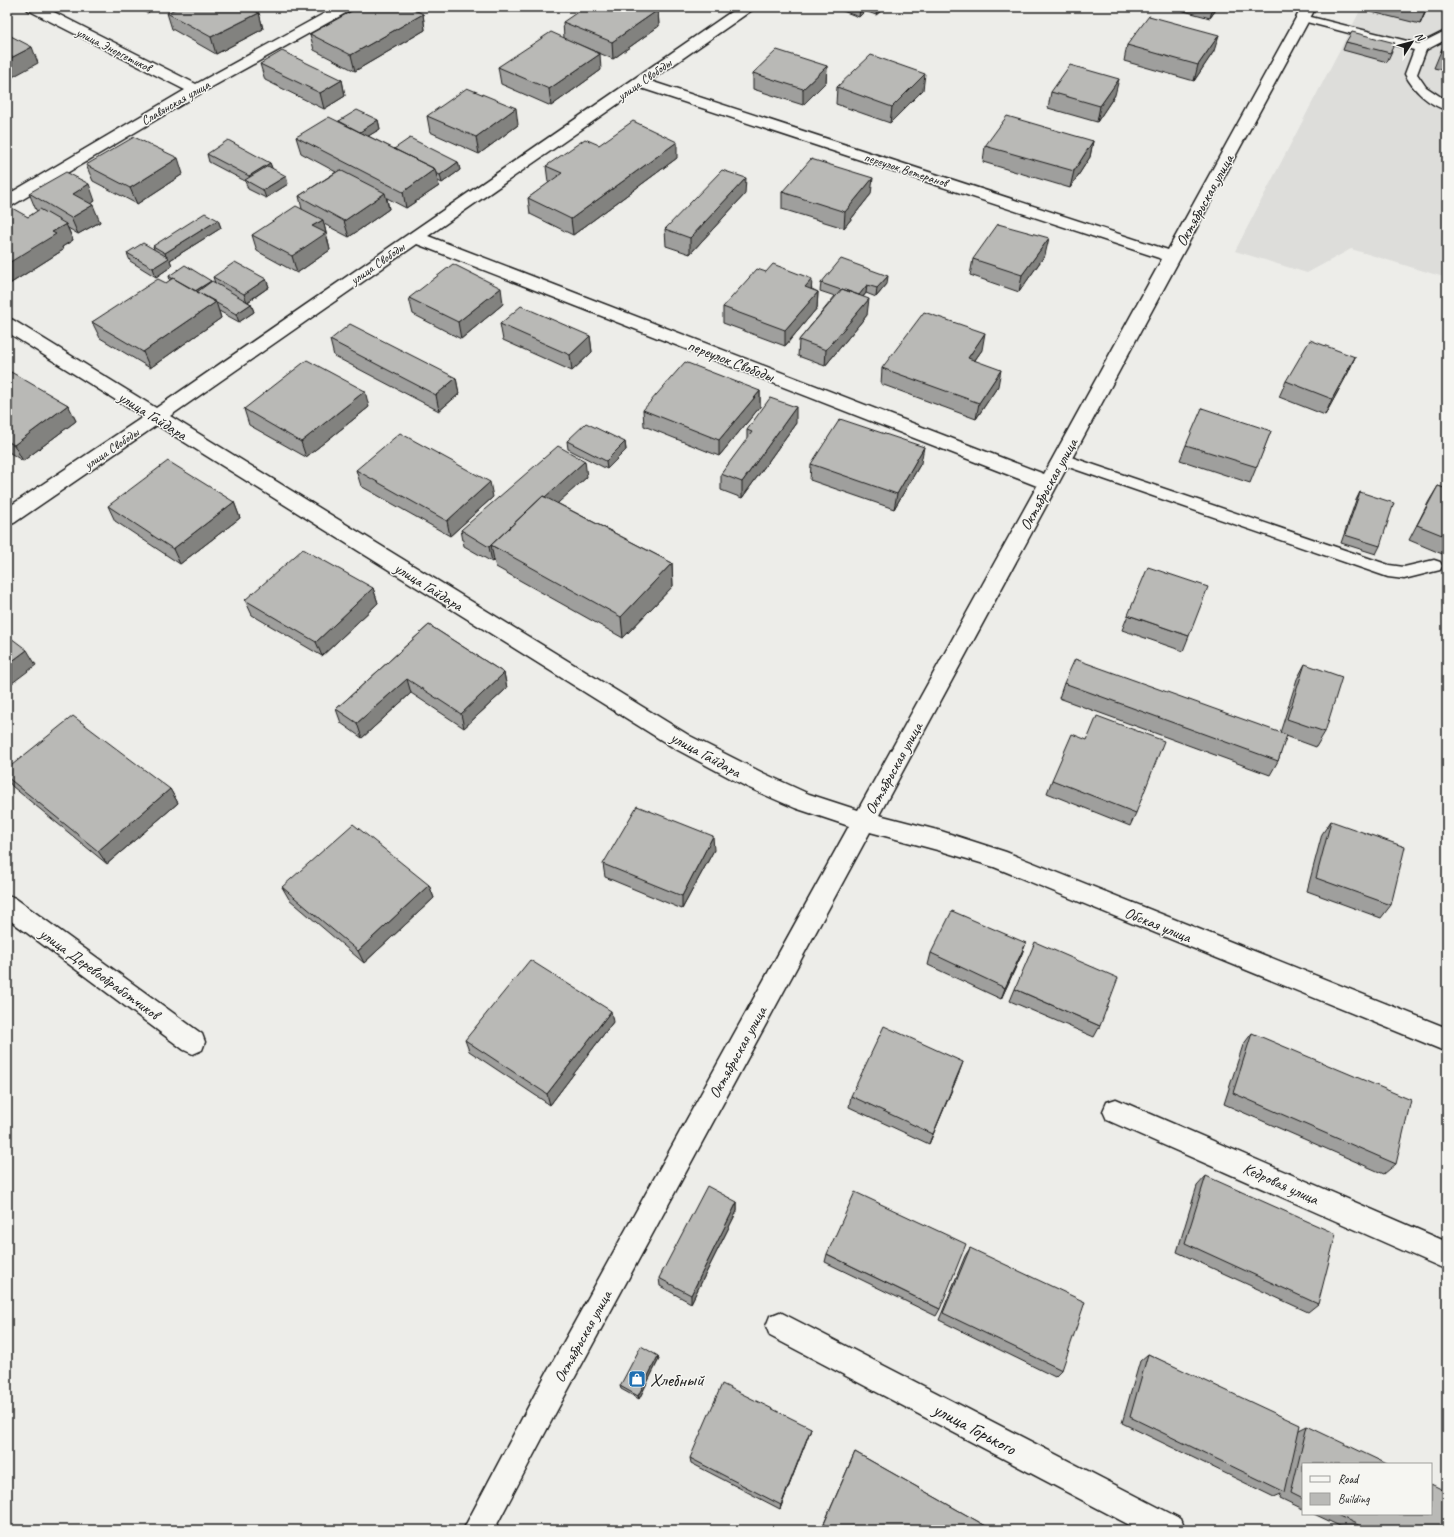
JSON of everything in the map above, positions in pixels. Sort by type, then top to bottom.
[{"type":"street","name":"улица Энергетиков","points":[[33,7],[196,90]]},
{"type":"street","name":"Славянская улица","points":[[7,202],[196,90],[346,7]]},
{"type":"street","name":"улица Свободы","points":[[7,518],[156,417],[747,7]]},
{"type":"street","name":"Октябрьская улица","points":[[478,1530],[545,1404],[1306,12]]},
{"type":"street","name":"переулок Ветеранов","points":[[639,82],[1173,257]]},
{"type":"street","name":"переулок Свободы","points":[[414,237],[1048,483]]},
{"type":"street","name":"улица Гайдара","points":[[7,324],[682,742],[755,780],[803,801],[864,821]]},
{"type":"street","name":"Обская улица","points":[[864,821],[942,841],[998,859],[1447,1040]]},
{"type":"street","name":"улица Деревообработчиков","points":[[7,905],[193,1042]]},
{"type":"street","name":"Кедровая улица","points":[[1116,1111],[1447,1256]]},
{"type":"street","name":"улица Горького","points":[[780,1326],[1170,1530]]},
{"type":"lane","points":[[1306,12],[1421,48]]},
{"type":"lane","points":[[1447,34],[1421,48],[1411,74],[1416,85],[1426,94],[1447,106]]},
{"type":"lane","points":[[1062,459],[1388,571],[1404,573],[1434,566]]},
{"type":"shaded area","points":[[1362,7],[1447,7],[1447,278],[1351,249],[1307,273],[1235,251]]},
{"type":"building","points":[[179,7],[248,7],[259,13],[211,37],[167,13]]},
{"type":"building","points":[[359,7],[409,7],[423,14],[351,55],[310,34]]},
{"type":"building","points":[[585,7],[651,7],[658,10],[612,42],[563,22]]},
{"type":"building","points":[[1149,16],[1219,35],[1198,65],[1127,45]]},
{"type":"building","points":[[551,32],[600,54],[549,89],[498,67]]},
{"type":"building","points":[[1352,32],[1395,43],[1390,53],[1346,42]]},
{"type":"building","points":[[7,34],[32,47],[7,60]]},
{"type":"building","points":[[1447,39],[1447,53],[1441,51]]},
{"type":"building","points":[[777,50],[827,66],[803,89],[753,73]]},
{"type":"building","points":[[282,51],[342,80],[320,93],[260,64]]},
{"type":"building","points":[[871,55],[925,74],[892,107],[837,87]]},
{"type":"building","points":[[1070,65],[1119,79],[1100,106],[1051,92]]},
{"type":"building","points":[[467,88],[516,108],[476,137],[427,116]]},
{"type":"building","points":[[357,110],[378,120],[360,132],[339,121]]},
{"type":"building","points":[[1007,116],[1093,141],[1074,171],[985,146]]},
{"type":"building","points":[[329,117],[435,169],[403,192],[296,137]]},
{"type":"building","points":[[633,121],[677,142],[571,219],[528,198],[562,173],[546,166],[585,139],[599,145]]},
{"type":"building","points":[[134,137],[178,158],[130,188],[86,165]]},
{"type":"building","points":[[410,138],[458,162],[440,175],[436,173],[435,169],[394,149]]},
{"type":"building","points":[[228,140],[270,163],[249,176],[207,154]]},
{"type":"building","points":[[811,159],[873,178],[845,212],[782,192]]},
{"type":"building","points":[[268,166],[286,176],[263,190],[245,180]]},
{"type":"building","points":[[340,170],[385,193],[344,221],[299,196]]},
{"type":"building","points":[[722,170],[746,178],[690,238],[665,229]]},
{"type":"building","points":[[66,172],[89,184],[73,194],[93,205],[71,218],[29,193]]},
{"type":"building","points":[[296,206],[323,220],[312,226],[326,233],[292,256],[252,235]]},
{"type":"building","points":[[12,208],[28,217],[40,209],[66,224],[52,232],[56,234],[7,264],[7,211]]},
{"type":"building","points":[[205,213],[218,220],[165,253],[153,246]]},
{"type":"building","points":[[998,224],[1049,238],[1022,275],[973,259]]},
{"type":"building","points":[[143,243],[169,258],[153,268],[127,253]]},
{"type":"building","points":[[841,259],[888,276],[877,288],[867,285],[859,295],[821,283]]},
{"type":"building","points":[[235,262],[266,279],[244,294],[213,277]]},
{"type":"building","points":[[453,264],[501,288],[458,322],[409,298]]},
{"type":"building","points":[[773,264],[812,279],[805,287],[818,292],[785,330],[723,307],[757,269],[766,272]]},
{"type":"building","points":[[185,265],[211,281],[195,291],[169,276]]},
{"type":"building","points":[[173,278],[216,302],[143,352],[92,322],[158,279],[166,283]]},
{"type":"building","points":[[212,281],[251,304],[236,314],[197,292]]},
{"type":"building","points":[[842,289],[869,299],[826,350],[799,340]]},
{"type":"building","points":[[521,306],[590,336],[570,355],[500,324]]},
{"type":"building","points":[[924,312],[985,333],[968,358],[1001,370],[979,403],[882,368]]},
{"type":"building","points":[[350,324],[456,378],[436,395],[330,340]]},
{"type":"building","points":[[1310,340],[1355,357],[1332,399],[1286,381]]},
{"type":"building","points":[[307,360],[365,391],[301,442],[244,409]]},
{"type":"building","points":[[685,362],[760,391],[719,440],[643,410]]},
{"type":"building","points":[[11,372],[68,405],[14,445],[7,441],[7,375]]},
{"type":"building","points":[[770,398],[796,407],[742,482],[721,474],[752,432],[747,430]]},
{"type":"building","points":[[1202,408],[1271,431],[1257,467],[1186,445]]},
{"type":"building","points":[[840,419],[924,447],[897,494],[811,464]]},
{"type":"building","points":[[586,423],[625,442],[606,461],[567,441]]},
{"type":"building","points":[[400,433],[490,482],[447,521],[356,470]]},
{"type":"building","points":[[558,446],[585,461],[545,497],[543,496],[489,547],[461,530]]},
{"type":"building","points":[[168,461],[234,502],[173,549],[108,506]]},
{"type":"building","points":[[1438,486],[1447,489],[1447,537],[1417,525]]},
{"type":"building","points":[[1360,492],[1394,503],[1380,546],[1345,535]]},
{"type":"building","points":[[543,496],[672,563],[621,617],[491,545]]},
{"type":"building","points":[[303,549],[373,588],[316,642],[245,600]]},
{"type":"building","points":[[1148,567],[1208,587],[1189,636],[1128,615]]},
{"type":"building","points":[[429,625],[504,673],[461,714],[407,679],[357,723],[336,709]]},
{"type":"building","points":[[7,635],[27,650],[7,665]]},
{"type":"building","points":[[1075,659],[1287,735],[1278,761],[1064,683]]},
{"type":"building","points":[[1305,664],[1342,677],[1325,732],[1287,719]]},
{"type":"building","points":[[73,716],[170,789],[98,851],[7,777],[7,769]]},
{"type":"building","points":[[1097,716],[1164,741],[1136,813],[1052,780],[1072,734],[1087,740]]},
{"type":"building","points":[[637,806],[713,836],[682,896],[603,864]]},
{"type":"building","points":[[1331,821],[1405,847],[1391,905],[1316,878]]},
{"type":"building","points":[[353,824],[429,885],[358,951],[282,887]]},
{"type":"building","points":[[952,911],[1026,943],[1005,988],[931,953]]},
{"type":"building","points":[[1035,942],[1118,978],[1100,1026],[1015,989]]},
{"type":"building","points":[[530,960],[611,1011],[547,1094],[465,1040]]},
{"type":"building","points":[[884,1026],[963,1062],[933,1134],[851,1096]]},
{"type":"building","points":[[1252,1033],[1411,1100],[1396,1164],[1233,1093]]},
{"type":"building","points":[[1206,1176],[1336,1234],[1318,1304],[1185,1243]]},
{"type":"building","points":[[707,1186],[737,1202],[691,1295],[659,1278]]},
{"type":"building","points":[[855,1192],[966,1244],[940,1309],[827,1254]]},
{"type":"building","points":[[970,1248],[1085,1302],[1062,1370],[943,1313]]},
{"type":"building","points":[[641,1346],[658,1356],[638,1396],[620,1386]]},
{"type":"building","points":[[1148,1354],[1300,1425],[1285,1492],[1130,1417]]},
{"type":"building","points":[[722,1384],[811,1428],[781,1505],[690,1458]]},
{"type":"building","points":[[1307,1426],[1385,1463],[1302,1463],[1302,1498],[1291,1493]]},
{"type":"building","points":[[855,1452],[993,1530],[835,1530],[824,1524]]},
{"type":"building","points":[[1432,1484],[1447,1492],[1447,1530],[1369,1530],[1337,1515],[1432,1515]]},
{"type":"place","name":"Хлебный","points":[[637,1379]]}]
